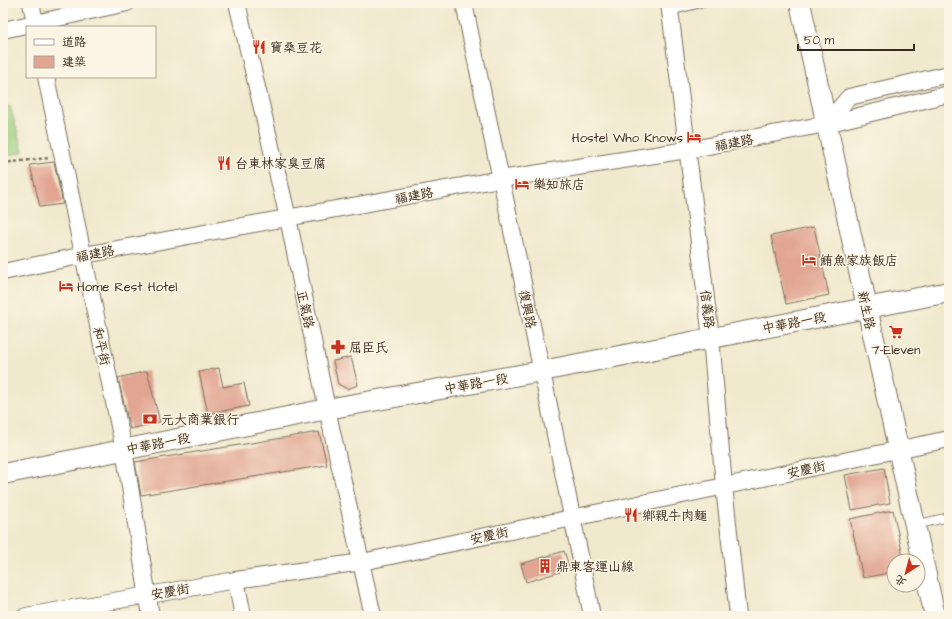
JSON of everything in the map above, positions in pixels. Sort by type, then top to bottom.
[{"type":"street","points":[[31,3],[36,25],[127,3]]},
{"type":"street","name":"正氣路","points":[[237,3],[288,218],[327,409],[373,616]]},
{"type":"street","name":"復興路","points":[[464,3],[592,616]]},
{"type":"street","name":"新生路","points":[[800,3],[935,616]]},
{"type":"street","name":"信義路","points":[[670,7],[711,338],[724,486],[738,616]]},
{"type":"street","points":[[3,30],[26,27]]},
{"type":"street","points":[[826,124],[849,97],[949,74]]},
{"type":"street","name":"和平街","points":[[46,78],[124,450],[151,616]]},
{"type":"street","name":"福建路","points":[[3,272],[84,255],[500,179],[687,150],[826,124],[949,94]]},
{"type":"street","name":"中華路一段","points":[[3,474],[327,409],[542,371],[949,292]]},
{"type":"street","name":"安慶街","points":[[26,616],[236,580],[362,562],[949,439]]},
{"type":"street","points":[[236,580],[243,616]]},
{"type":"lane","points":[[670,7],[701,3]]},
{"type":"lane","points":[[915,525],[949,517]]},
{"type":"path","points":[[3,163],[63,156]]},
{"type":"green space","points":[[10,106],[23,152],[10,155],[3,131],[3,108]]},
{"type":"building","points":[[54,162],[63,204],[40,207],[30,165]]},
{"type":"building","points":[[814,227],[829,295],[786,304],[771,236]]},
{"type":"building","points":[[351,357],[358,385],[347,389],[338,384],[333,361]]},
{"type":"building","points":[[219,368],[223,387],[244,383],[249,406],[208,414],[199,372]]},
{"type":"building","points":[[147,371],[160,422],[130,429],[118,378]]},
{"type":"building","points":[[319,432],[327,465],[141,495],[135,462]]},
{"type":"building","points":[[884,468],[890,503],[852,510],[845,475]]},
{"type":"building","points":[[893,510],[902,553],[886,553],[886,574],[863,578],[850,519]]},
{"type":"building","name":"鼎東客運山線","points":[[564,551],[570,569],[526,582],[521,564]]},
{"type":"place","name":"寶桑豆花","points":[[259,47]]},
{"type":"place","name":"Hostel Who Knows","points":[[694,137]]},
{"type":"place","name":"台東林家臭豆腐","points":[[224,163]]},
{"type":"place","name":"樂知旅店","points":[[522,184]]},
{"type":"place","name":"鮪魚家族飯店","points":[[809,260]]},
{"type":"place","name":"Home Rest Hotel","points":[[66,286]]},
{"type":"place","name":"7-Eleven","points":[[896,332]]},
{"type":"place","name":"屈臣氏","points":[[338,347]]},
{"type":"place","name":"元大商業銀行","points":[[150,419]]},
{"type":"place","name":"鄉親牛肉麵","points":[[631,515]]},
{"type":"place","name":"鼎東客運山線","points":[[545,566]]}]
